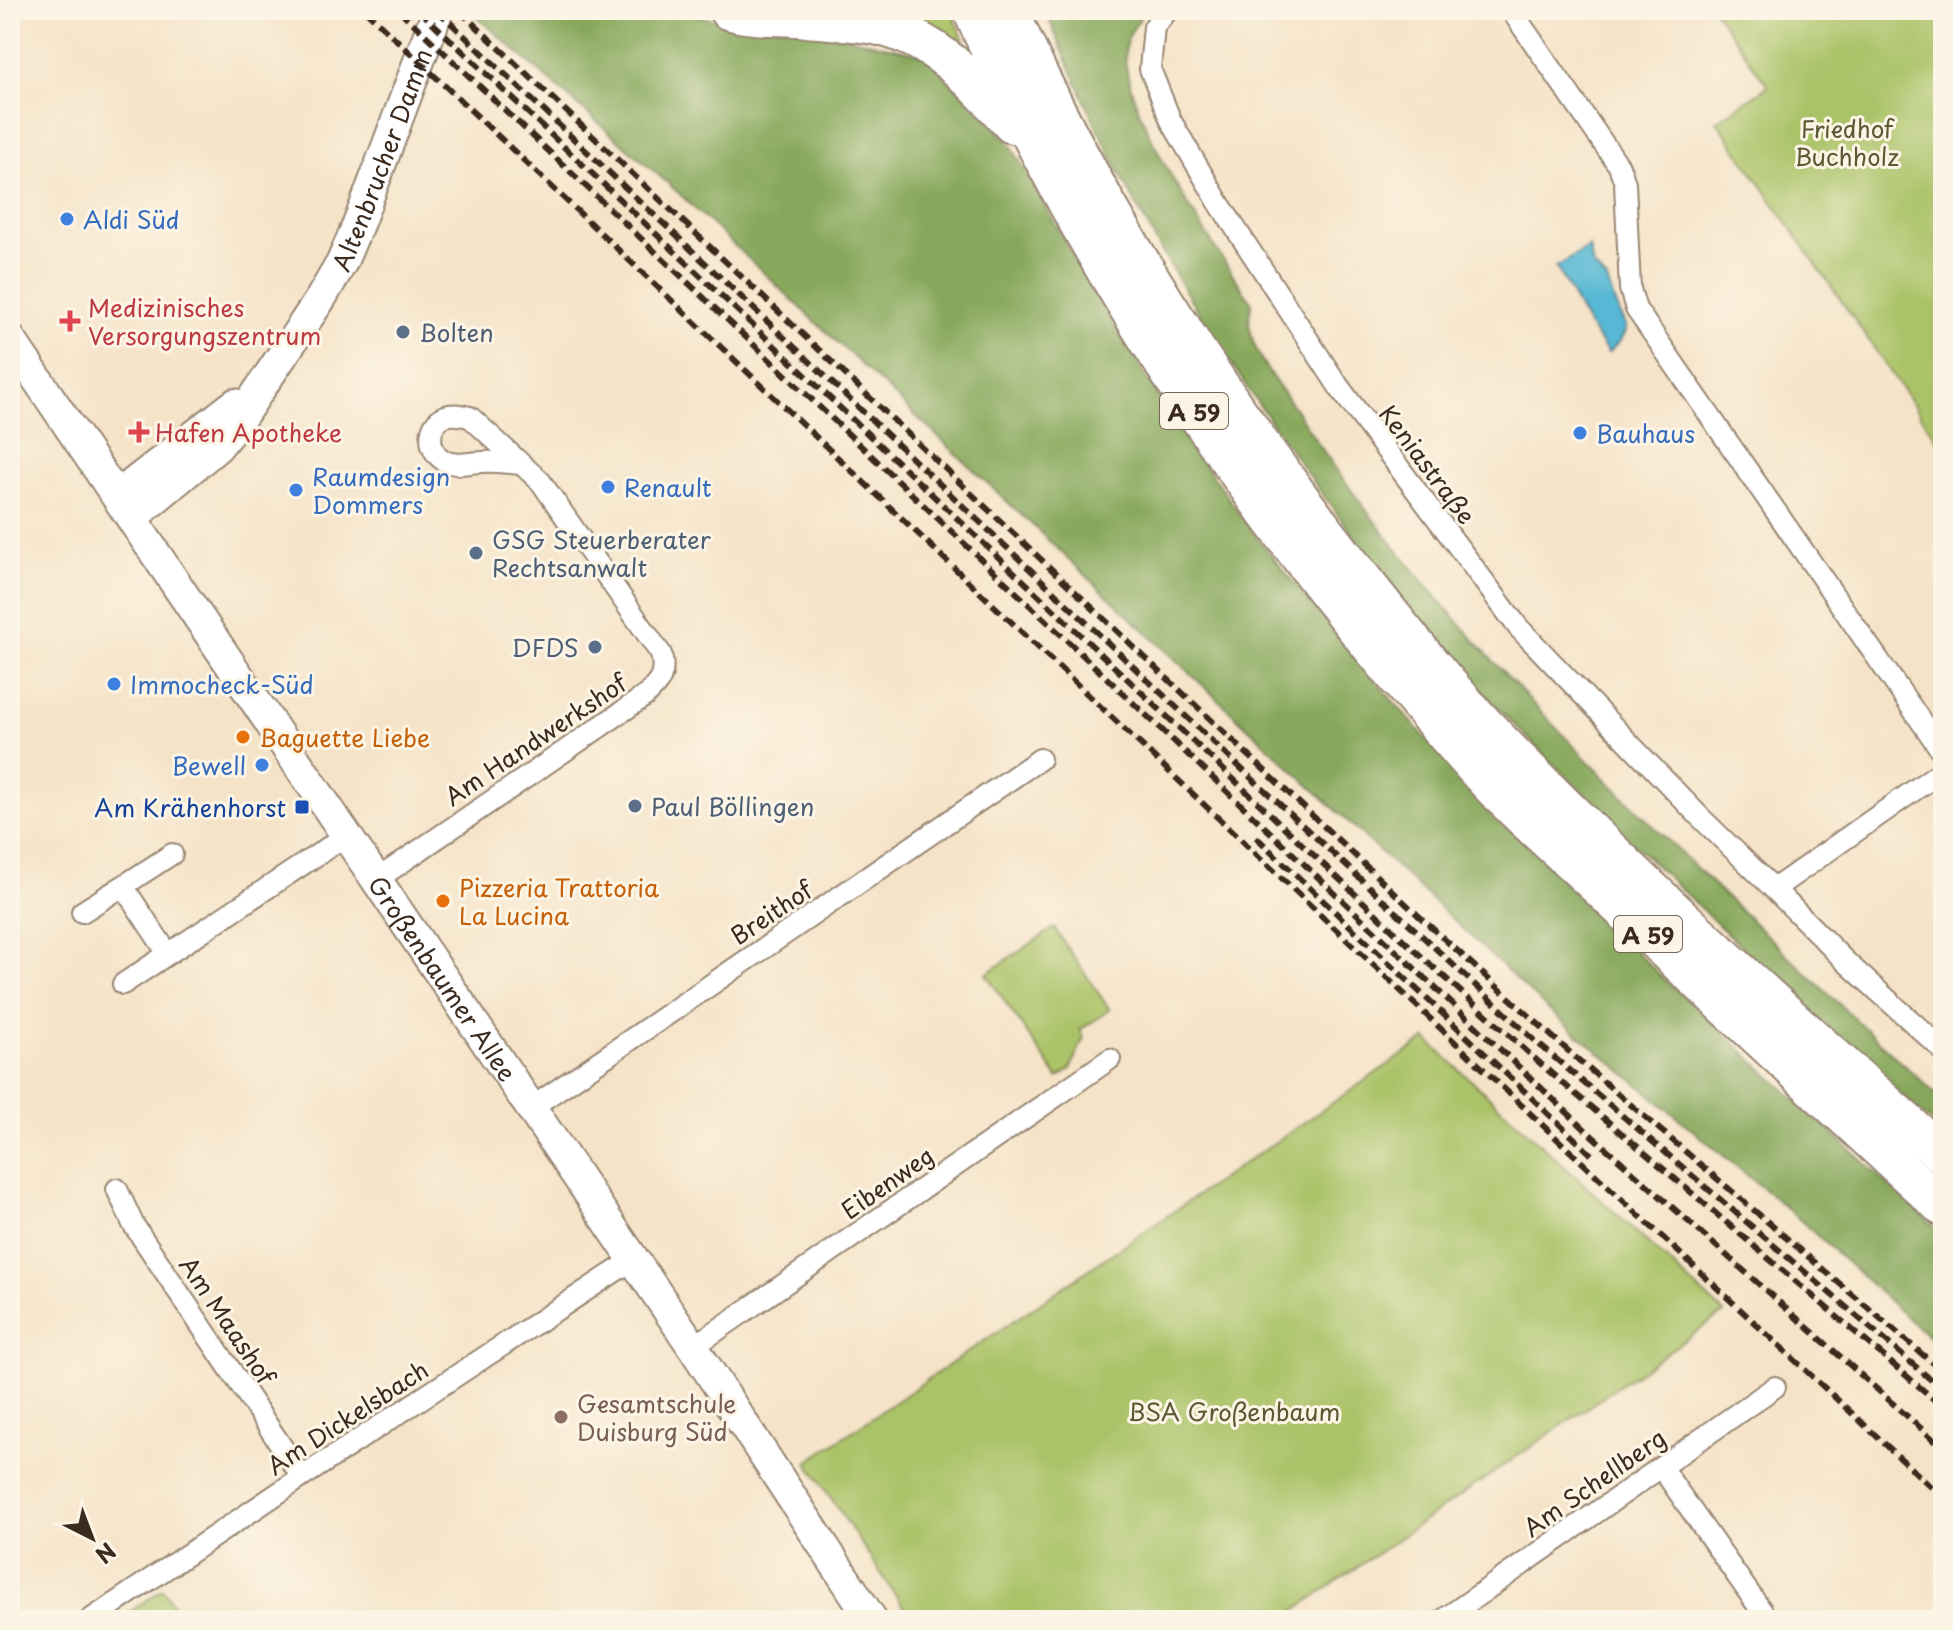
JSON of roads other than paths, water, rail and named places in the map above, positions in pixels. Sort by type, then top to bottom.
[{"type":"highway","points":[[728,10],[746,15],[804,17],[877,25],[930,46],[960,68],[1044,160]]},
{"type":"highway","name":"A 59","points":[[972,10],[1044,160],[1118,289],[1193,409],[1269,515],[1361,632],[1468,760],[1672,957],[1943,1207]]},
{"type":"highway","name":"A 59","points":[[1009,10],[1072,143],[1108,208],[1221,388],[1297,496],[1394,620],[1503,745],[1700,935],[1943,1155]]},
{"type":"highway","points":[[1033,10],[1108,208]]},
{"type":"main road","name":"Altenbrucher Damm","points":[[125,507],[217,447],[291,344],[342,262],[438,10]]},
{"type":"main road","name":"Großenbaumer Allee","points":[[10,339],[634,1259],[872,1620]]},
{"type":"street","name":"Keniastraße","points":[[1168,10],[1154,27],[1150,69],[1171,121],[1219,203],[1339,387],[1518,627],[1689,806],[1845,961],[1943,1050]]},
{"type":"street","points":[[1511,10],[1619,166],[1625,183],[1630,289],[1636,309],[1943,753]]},
{"type":"street","name":"Am Handwerkshof","points":[[376,880],[645,696],[662,677],[664,666],[661,654],[541,482],[520,464]]},
{"type":"street","name":"Breithof","points":[[531,1108],[1040,759]]},
{"type":"street","points":[[1774,889],[1943,770]]},
{"type":"street","points":[[123,984],[347,835]]},
{"type":"street","points":[[82,912],[172,854]]},
{"type":"street","points":[[123,886],[168,954]]},
{"type":"street","name":"Eibenweg","points":[[693,1347],[1110,1059]]},
{"type":"street","name":"Am Maashof","points":[[117,1189],[133,1224],[302,1477]]},
{"type":"street","name":"Am Dickelsbach","points":[[90,1620],[634,1259]]},
{"type":"street","name":"Am Schellberg","points":[[1443,1620],[1775,1387]]},
{"type":"street","points":[[1661,1467],[1768,1620]]},
{"type":"water","points":[[1589,247],[1593,266],[1607,280],[1626,330],[1608,353],[1587,323],[1556,267]]},
{"type":"railway","points":[[365,10],[1571,1152],[1943,1498]]},
{"type":"railway","points":[[399,10],[1589,1133],[1943,1448]]},
{"type":"railway","points":[[419,10],[1410,946],[1551,1073],[1943,1407]]},
{"type":"railway","points":[[437,10],[1246,773],[1542,1047],[1943,1390]]},
{"type":"railway","points":[[459,10],[1421,918],[1575,1057],[1943,1372]]},
{"type":"railway","points":[[1256,837],[1593,1156]]},
{"type":"place","name":"Aldi Süd","points":[[67,219]]},
{"type":"place","name":"Medizinisches Versorgungszentrum","points":[[70,321]]},
{"type":"place","name":"Bolten","points":[[403,332]]},
{"type":"place","name":"Hafen Apotheke","points":[[139,432]]},
{"type":"place","name":"Bauhaus","points":[[1580,433]]},
{"type":"place","name":"Renault","points":[[608,487]]},
{"type":"place","name":"Raumdesign Dommers","points":[[296,490]]},
{"type":"place","name":"GSG Steuerberater Rechtsanwalt","points":[[476,553]]},
{"type":"place","name":"DFDS","points":[[595,647]]},
{"type":"place","name":"Immocheck-Süd","points":[[114,684]]},
{"type":"place","name":"Baguette Liebe","points":[[243,737]]},
{"type":"place","name":"Bewell","points":[[262,765]]},
{"type":"place","name":"Paul Böllingen","points":[[635,806]]},
{"type":"place","name":"Am Krähenhorst","points":[[302,807]]},
{"type":"place","name":"Pizzeria Trattoria La Lucina","points":[[443,901]]},
{"type":"place","name":"Gesamtschule Duisburg Süd","points":[[561,1417]]},
{"type":"park label","name":"Friedhof Buchholz","points":[[1847,142]]},
{"type":"park label","name":"BSA Großenbaum","points":[[1234,1411]]}]
